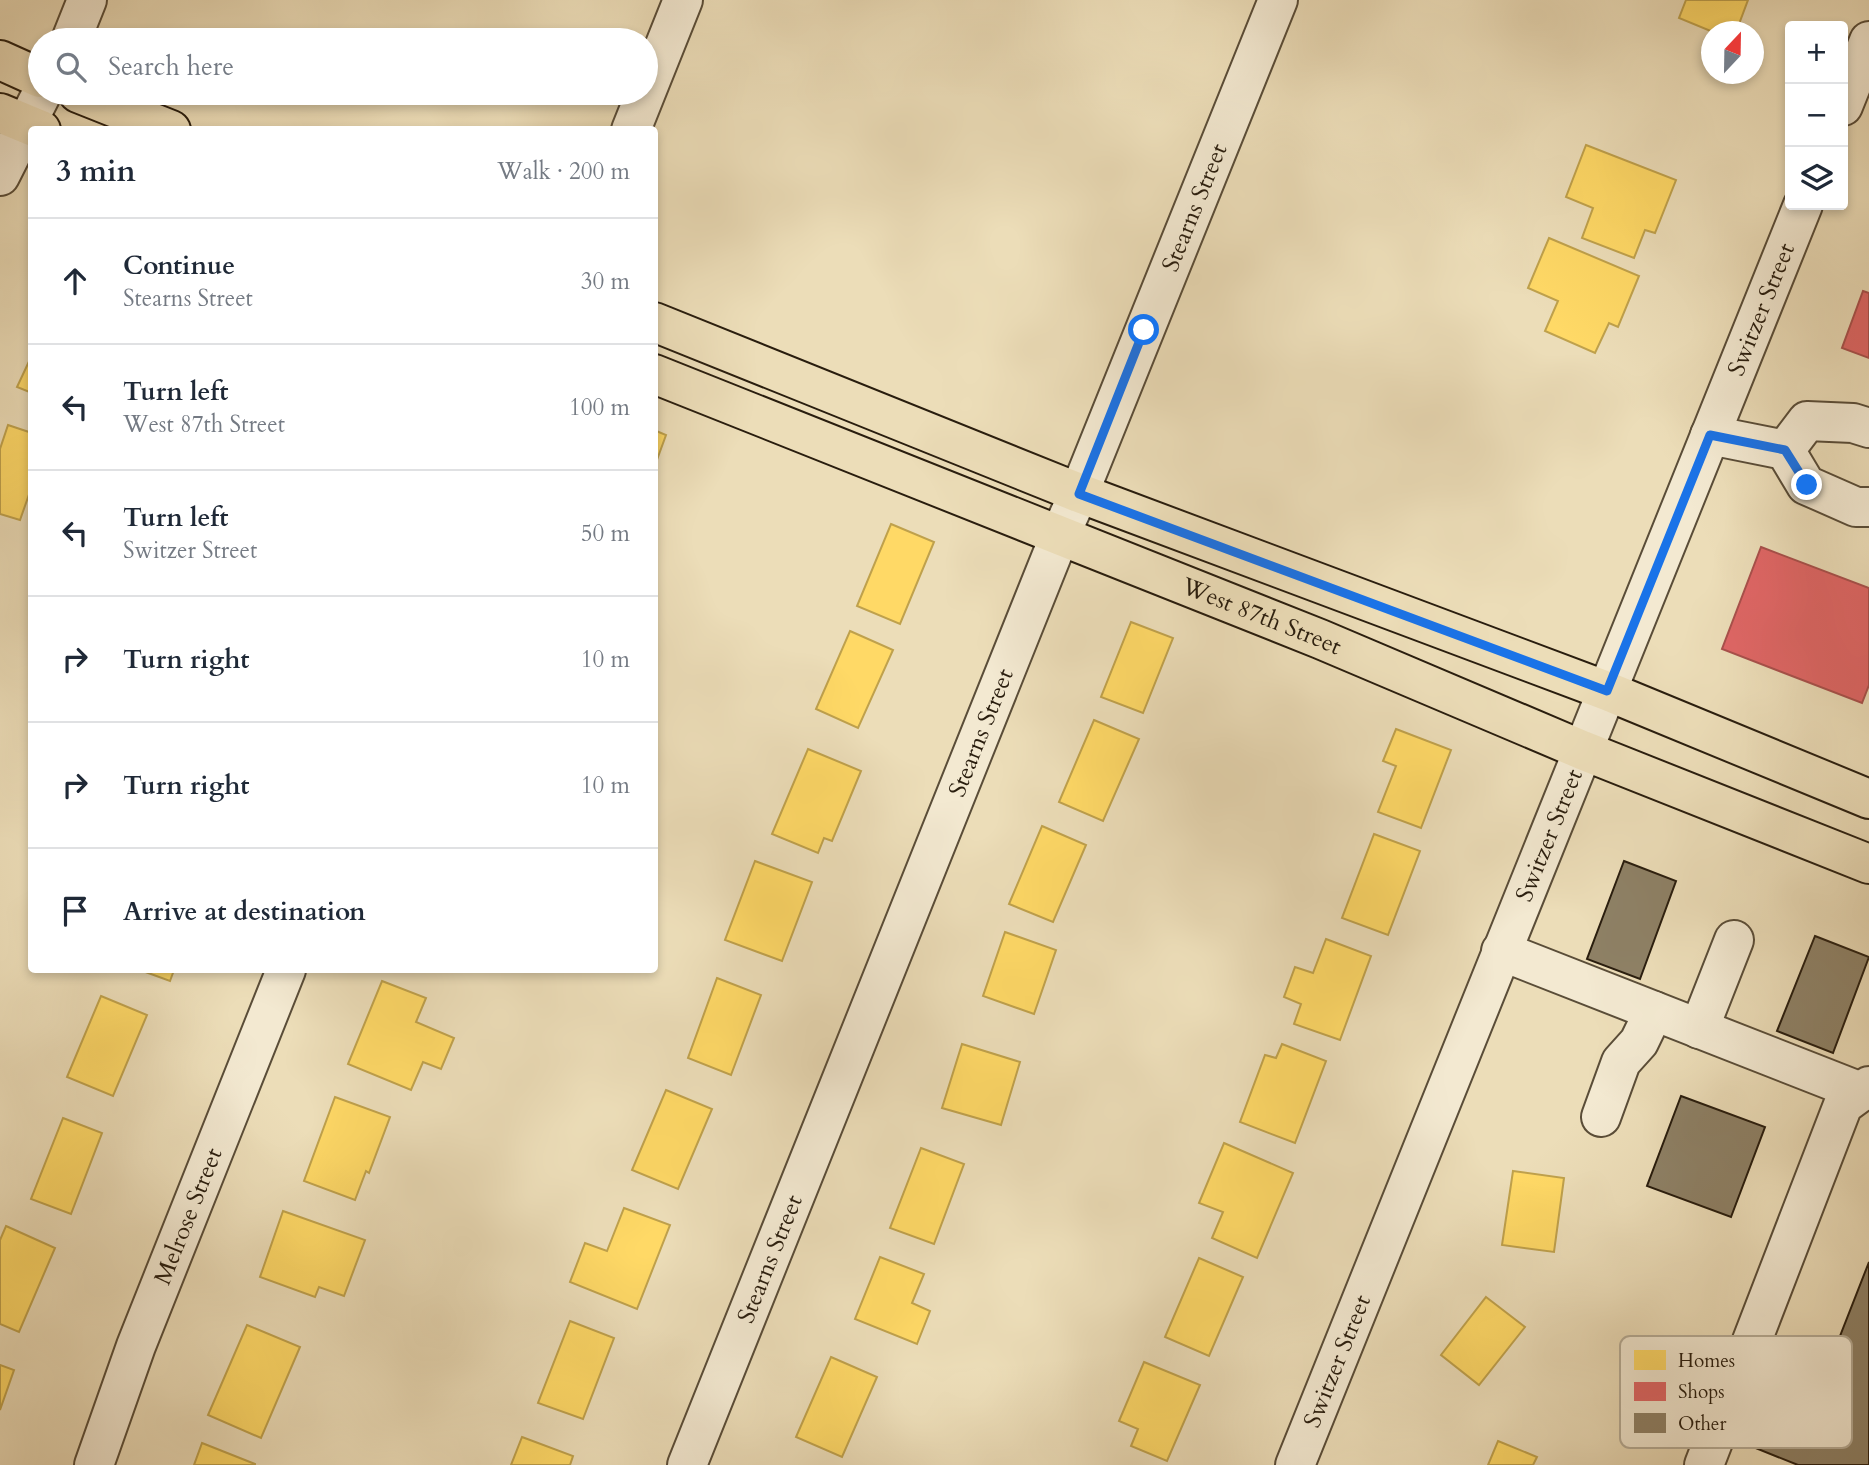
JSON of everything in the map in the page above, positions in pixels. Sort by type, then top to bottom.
[{"type":"main road","points":[[0,60],[28,73]]},
{"type":"main road","points":[[108,105],[161,126]]},
{"type":"main road","name":"West 87th Street","points":[[658,324],[1079,494],[1607,691],[1869,799]]},
{"type":"main road","name":"West 87th Street","points":[[658,376],[1320,639],[1582,750],[1869,864]]},
{"type":"street","points":[[76,28],[86,0]]},
{"type":"street","points":[[658,62],[683,0]]},
{"type":"street","name":"Stearns Street","points":[[687,1465],[1278,0]]},
{"type":"street","points":[[1848,94],[1869,41]]},
{"type":"street","points":[[633,126],[641,105]]},
{"type":"street","points":[[0,176],[27,115]]},
{"type":"street","name":"Switzer Street","points":[[1295,1465],[1801,210]]},
{"type":"street","points":[[1785,450],[1807,421],[1853,423],[1869,428]]},
{"type":"street","points":[[1710,435],[1785,450],[1807,485],[1856,506],[1869,507]]},
{"type":"street","points":[[1699,1029],[1734,940]]},
{"type":"street","points":[[1501,951],[1699,1029],[1865,1089]]},
{"type":"street","name":"Melrose Street","points":[[94,1465],[136,1346],[285,973]]},
{"type":"street","points":[[1601,1117],[1622,1062],[1639,1042],[1654,1011]]},
{"type":"street","points":[[1754,1336],[1843,1105],[1865,1089]]},
{"type":"street","points":[[1704,1465],[1711,1448]]},
{"type":"building: Homes","points":[[1686,0],[1748,0],[1740,21],[1701,21],[1701,27],[1679,18]]},
{"type":"building: Homes","points":[[1586,145],[1676,180],[1655,233],[1645,230],[1634,258],[1582,238],[1593,208],[1566,197]]},
{"type":"building: Homes","points":[[1549,238],[1639,276],[1618,327],[1609,323],[1595,353],[1545,331],[1558,301],[1528,288]]},
{"type":"building: Homes","points":[[28,364],[28,391],[17,387]]},
{"type":"building: Homes","points":[[8,425],[28,432],[28,497],[20,520],[0,514],[0,449]]},
{"type":"building: Homes","points":[[658,432],[666,435],[658,457]]},
{"type":"building: Homes","points":[[891,524],[934,542],[900,624],[857,606]]},
{"type":"building: Homes","points":[[1131,622],[1173,638],[1143,713],[1101,697]]},
{"type":"building: Homes","points":[[850,631],[893,650],[858,728],[816,709]]},
{"type":"building: Homes","points":[[1094,720],[1139,739],[1103,821],[1059,802]]},
{"type":"building: Homes","points":[[1396,729],[1451,750],[1421,828],[1378,812],[1396,766],[1383,761]]},
{"type":"building: Homes","points":[[808,749],[861,771],[832,841],[824,838],[818,853],[772,834]]},
{"type":"building: Homes","points":[[1042,826],[1086,845],[1053,922],[1009,904]]},
{"type":"building: Homes","points":[[1374,834],[1420,851],[1388,935],[1342,918]]},
{"type":"building: Homes","points":[[755,861],[812,882],[782,961],[725,940]]},
{"type":"building: Homes","points":[[1005,932],[1056,950],[1034,1014],[983,996]]},
{"type":"building: Homes","points":[[1326,939],[1371,956],[1340,1040],[1294,1024],[1301,1004],[1284,997],[1295,967],[1313,973]]},
{"type":"building: Homes","points":[[148,973],[173,973],[170,981]]},
{"type":"building: Homes","points":[[717,978],[761,995],[731,1075],[688,1058]]},
{"type":"building: Homes","points":[[382,981],[426,998],[416,1022],[454,1038],[441,1069],[423,1062],[411,1090],[348,1064]]},
{"type":"building: Homes","points":[[101,996],[147,1015],[113,1096],[67,1077]]},
{"type":"building: Homes","points":[[962,1044],[1020,1062],[1001,1125],[942,1108]]},
{"type":"building: Homes","points":[[1282,1044],[1326,1061],[1295,1143],[1240,1122],[1265,1055],[1276,1058]]},
{"type":"building: Homes","points":[[666,1090],[712,1109],[678,1189],[632,1170]]},
{"type":"building: Homes","points":[[335,1097],[390,1117],[369,1173],[366,1171],[355,1200],[304,1181]]},
{"type":"building: Homes","points":[[63,1118],[102,1133],[71,1214],[31,1199]]},
{"type":"building: Homes","points":[[1224,1143],[1293,1173],[1257,1258],[1212,1238],[1223,1212],[1199,1203]]},
{"type":"building: Homes","points":[[921,1148],[964,1164],[934,1244],[890,1228]]},
{"type":"building: Homes","points":[[1513,1171],[1564,1178],[1554,1252],[1502,1245]]},
{"type":"building: Homes","points":[[624,1208],[670,1225],[637,1309],[570,1282],[585,1243],[607,1251]]},
{"type":"building: Homes","points":[[283,1211],[365,1240],[344,1296],[319,1287],[315,1297],[260,1277]]},
{"type":"building: Homes","points":[[6,1226],[55,1248],[19,1332],[0,1324],[0,1240]]},
{"type":"building: Homes","points":[[880,1257],[924,1274],[912,1303],[930,1311],[917,1344],[855,1319]]},
{"type":"building: Homes","points":[[1199,1258],[1243,1277],[1209,1356],[1165,1337]]},
{"type":"building: Homes","points":[[1486,1297],[1525,1327],[1479,1385],[1441,1355]]},
{"type":"building: Homes","points":[[570,1321],[614,1338],[583,1419],[538,1403]]},
{"type":"building: Homes","points":[[247,1325],[300,1347],[261,1438],[208,1415]]},
{"type":"building: Homes","points":[[831,1357],[877,1377],[842,1457],[796,1437]]},
{"type":"building: Homes","points":[[1144,1362],[1200,1385],[1167,1461],[1131,1446],[1138,1429],[1119,1421]]},
{"type":"building: Homes","points":[[0,1365],[14,1370],[0,1410]]},
{"type":"building: Homes","points":[[522,1437],[573,1456],[570,1465],[511,1465]]},
{"type":"building: Homes","points":[[1498,1441],[1537,1457],[1533,1465],[1488,1465]]},
{"type":"building: Homes","points":[[202,1443],[255,1464],[255,1465],[194,1465]]},
{"type":"building: Shops","points":[[1863,291],[1869,293],[1869,358],[1842,348]]},
{"type":"building: Shops","points":[[1761,547],[1869,588],[1869,685],[1862,703],[1722,649]]},
{"type":"building: Other","points":[[1624,861],[1676,881],[1640,979],[1587,959]]},
{"type":"building: Other","points":[[1815,936],[1869,957],[1833,1053],[1777,1031]]},
{"type":"building: Other","points":[[1681,1096],[1765,1127],[1731,1217],[1647,1186]]},
{"type":"building: Other","points":[[1869,1262],[1869,1465],[1798,1465],[1756,1448],[1852,1448],[1852,1336],[1840,1336]]},
{"type":"route","points":[[1144,330],[1079,494],[1607,691],[1710,435],[1785,450],[1807,485]]}]
